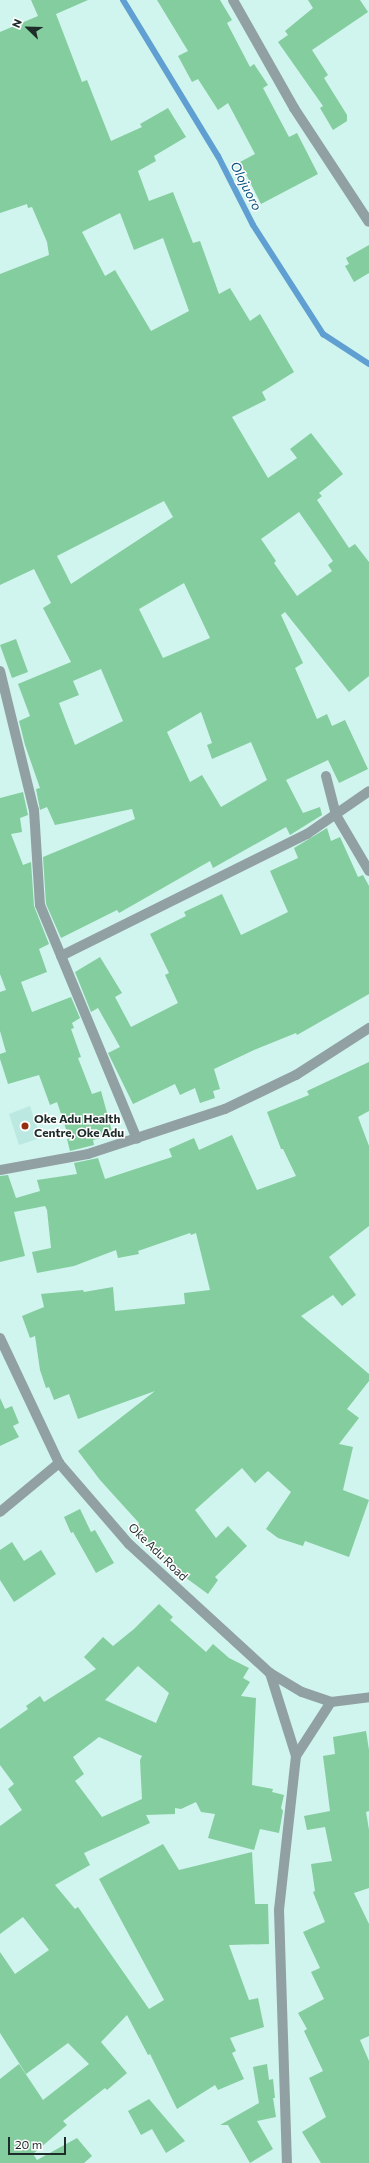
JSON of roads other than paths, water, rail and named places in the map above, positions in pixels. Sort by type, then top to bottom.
[{"type":"street","points":[[233,0],[294,108],[369,222]]},
{"type":"street","points":[[0,671],[26,784],[34,810],[40,905],[137,1139]]},
{"type":"street","points":[[326,776],[336,815],[369,871]]},
{"type":"street","points":[[61,956],[307,834],[369,791]]},
{"type":"street","points":[[0,1170],[88,1154],[225,1109],[296,1075],[369,1028]]},
{"type":"street","name":"Oke Adu Road","points":[[0,1338],[59,1463],[94,1506],[129,1544],[270,1673],[302,1692],[331,1702],[369,1697]]},
{"type":"street","points":[[0,1512],[59,1463]]},
{"type":"street","points":[[270,1673],[296,1756],[279,1910],[287,2163]]},
{"type":"street","points":[[296,1756],[331,1702]]},
{"type":"waterway","name":"Olojuoro","points":[[123,0],[218,156],[253,225],[323,334],[369,364]]},
{"type":"place","name":"Oke Adu Health Centre, Oke Adu","points":[[25,1126]]}]
